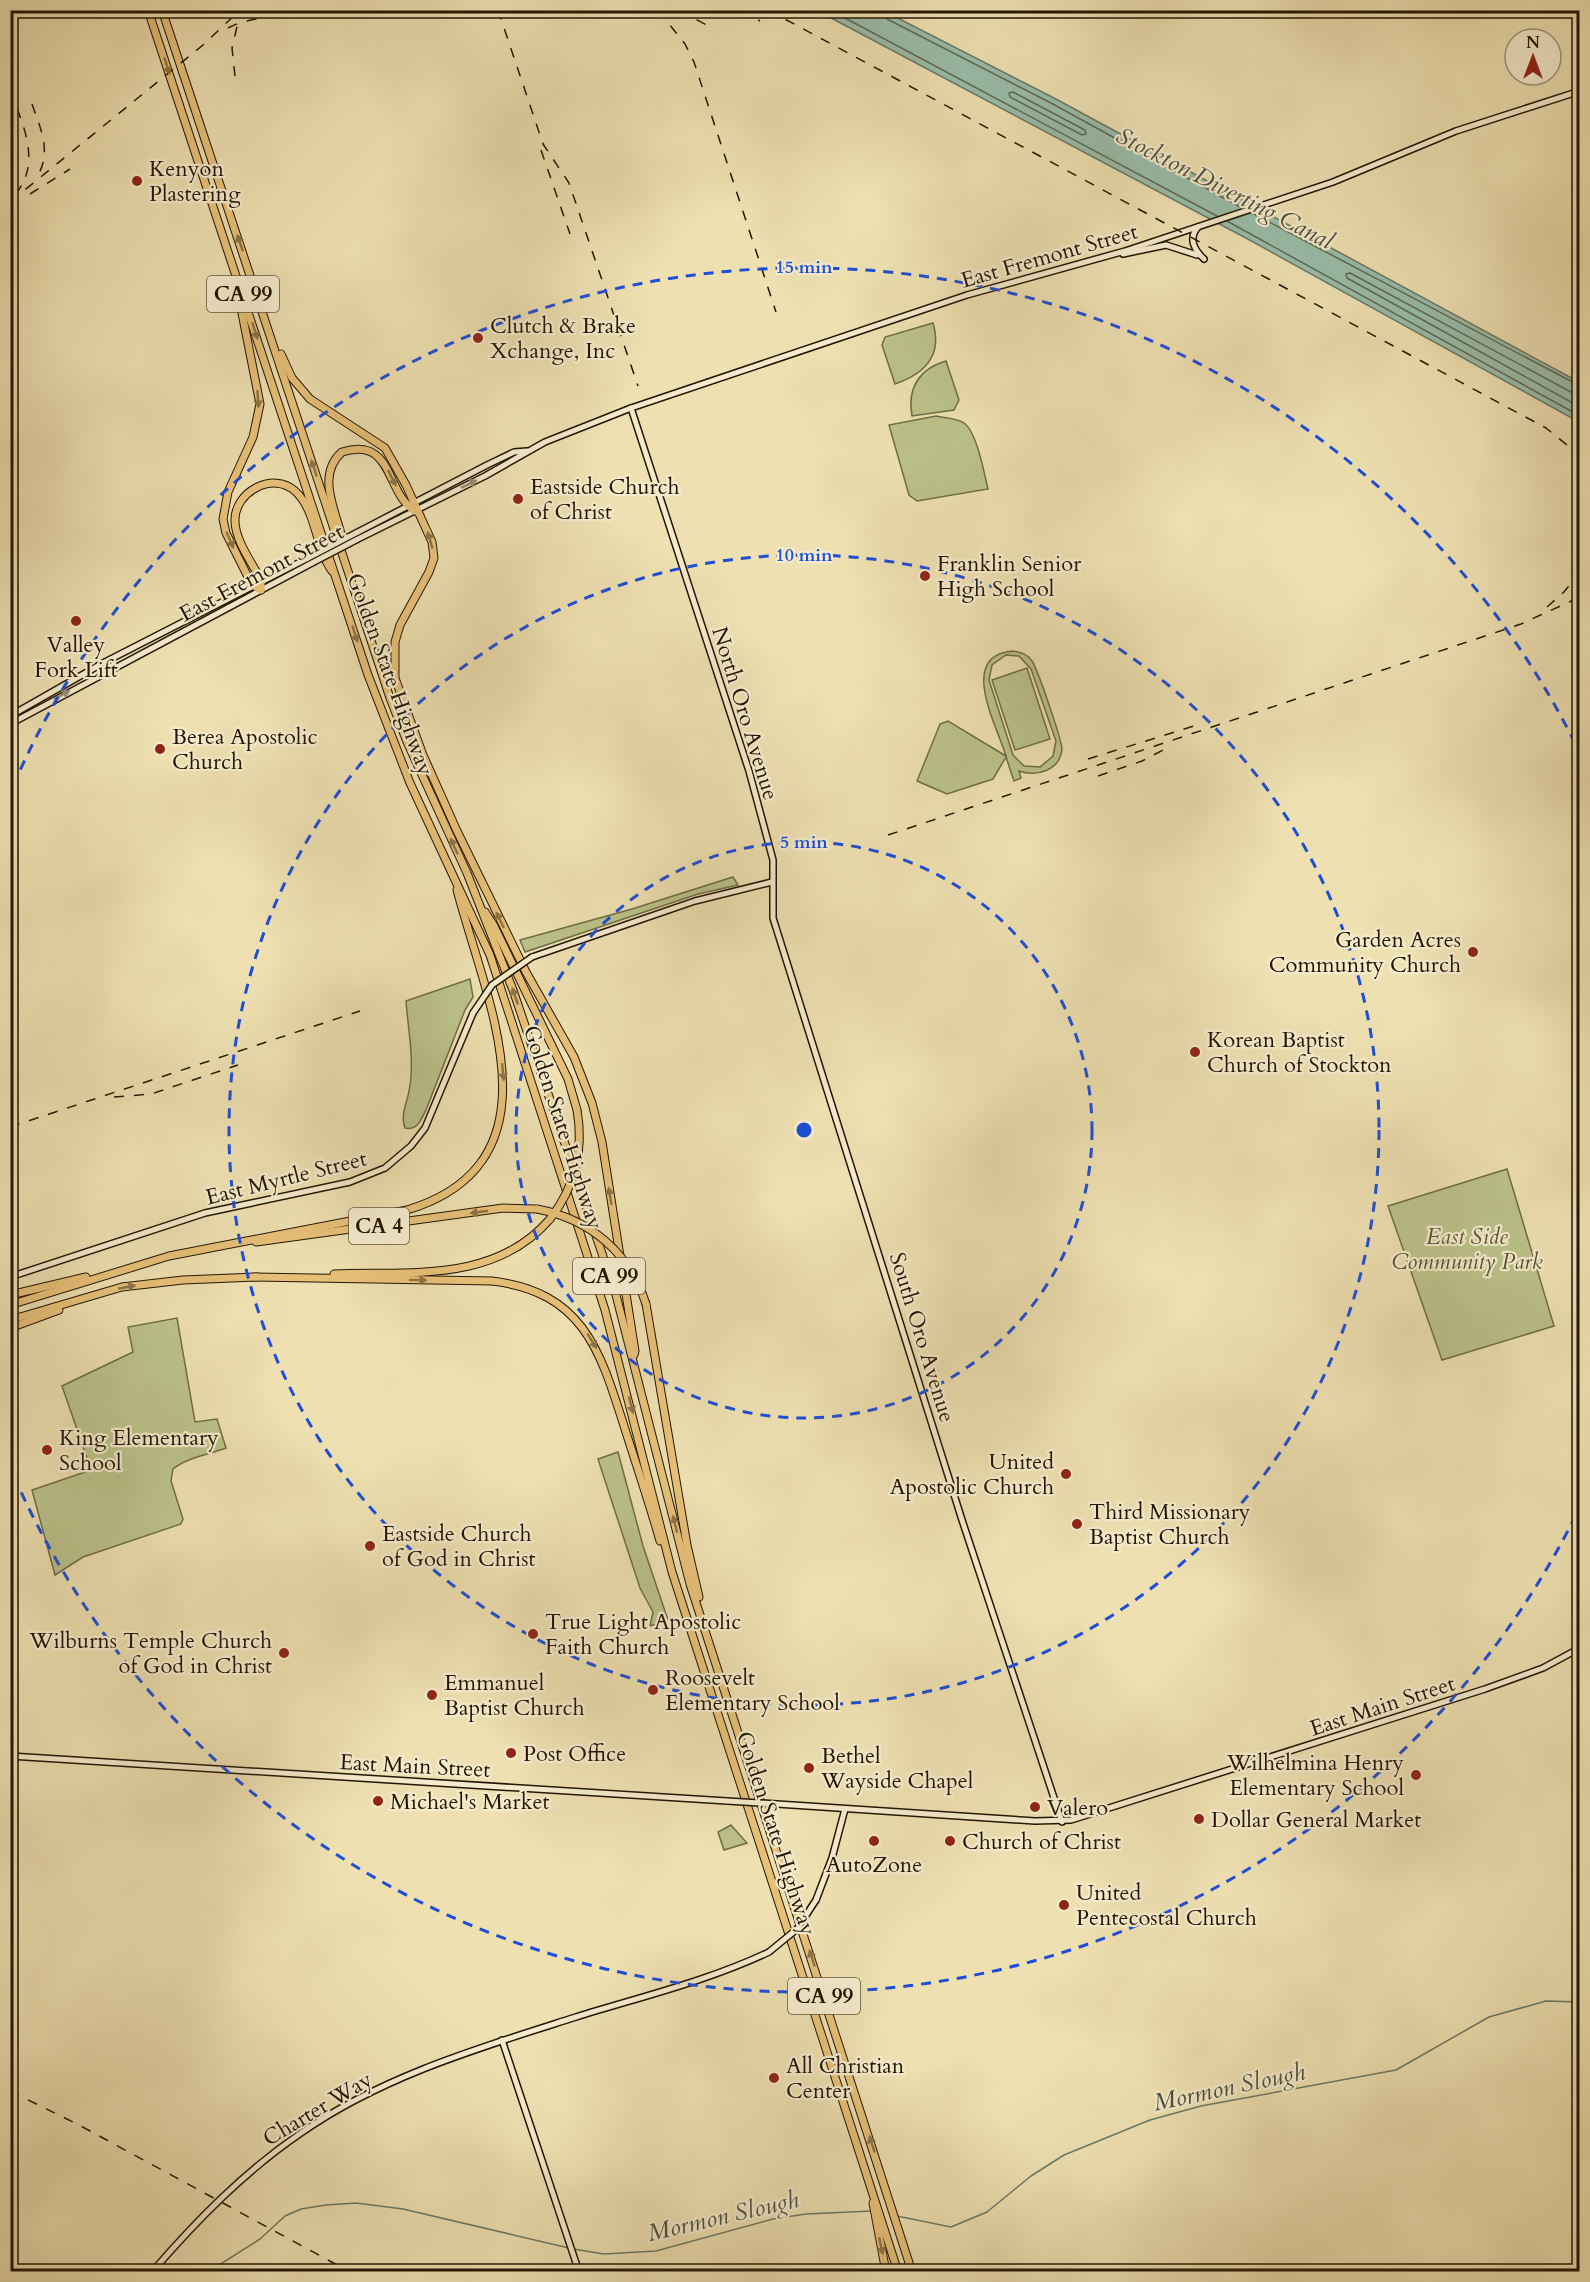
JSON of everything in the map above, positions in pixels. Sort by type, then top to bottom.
[{"type":"highway","name":"Golden State Highway","points":[[148,10],[387,726],[490,955],[605,1310],[672,1572],[874,2195],[879,2221],[898,2271]]},
{"type":"highway","name":"Golden State Highway","points":[[162,10],[407,742],[513,990],[616,1295],[690,1584],[912,2271]]},
{"type":"highway","points":[[231,259],[260,404],[253,437],[228,492],[224,519],[226,533],[252,585],[261,590],[261,580],[237,531],[235,517],[239,504],[247,493],[260,485],[274,483],[285,485],[299,496],[312,521],[328,565],[337,578]]},
{"type":"highway","points":[[259,302],[296,384],[314,403],[385,448],[414,501],[416,511],[432,542],[434,558],[400,626],[395,642],[395,678],[419,745],[457,831],[526,972],[574,1057],[592,1103],[602,1142],[634,1340],[633,1357]]},
{"type":"highway","points":[[339,543],[341,534],[328,472],[342,452],[361,449],[377,455],[390,472],[406,505],[416,511]]},
{"type":"highway","points":[[221,1246],[419,1206],[441,1197],[463,1180],[488,1149],[503,1106],[502,1058],[452,873]]},
{"type":"highway","points":[[10,1320],[101,1292],[162,1281],[420,1271],[477,1266],[511,1253],[535,1236],[566,1195],[576,1168],[580,1139],[577,1110],[568,1079],[494,926],[476,900]]},
{"type":"highway","name":"CA 4","points":[[10,1305],[135,1265],[221,1246],[503,1209],[537,1209],[562,1215],[584,1224],[610,1244],[630,1268],[646,1304],[687,1545],[714,1661]]},
{"type":"highway","points":[[10,1295],[135,1265]]},
{"type":"highway","points":[[254,1277],[492,1281],[524,1287],[557,1304],[585,1330],[602,1358],[672,1572]]},
{"type":"highway","points":[[10,1328],[101,1292]]},
{"type":"highway","points":[[879,2221],[886,2271]]},
{"type":"main road","name":"East Fremont Street","points":[[10,716],[261,580],[358,539],[494,472],[527,452],[631,408],[966,295],[1103,257],[1263,205],[1355,174],[1456,131],[1580,91]]},
{"type":"main road","points":[[1200,226],[1192,240],[1196,251],[1204,259]]},
{"type":"main road","points":[[1103,257],[1166,245],[1197,255]]},
{"type":"main road","name":"North Oro Avenue","points":[[631,408],[748,771],[773,860],[773,918],[809,1032]]},
{"type":"main road","name":"East Fremont Street","points":[[10,724],[144,650],[261,590],[406,505],[514,452],[527,452]]},
{"type":"main road","points":[[141,643],[144,650]]},
{"type":"main road","name":"East Myrtle Street","points":[[10,1276],[205,1213],[350,1182],[385,1168],[411,1146],[425,1128],[472,1013],[492,985],[532,957],[695,901],[772,882]]},
{"type":"main road","name":"South Oro Avenue","points":[[809,1032],[962,1520],[1062,1822]]},
{"type":"main road","name":"East Main Street","points":[[10,1756],[1062,1822],[1198,1782],[1494,1686],[1543,1668],[1580,1648]]},
{"type":"main road","name":"Charter Way","points":[[152,2271],[224,2194],[303,2131],[363,2096],[400,2079],[502,2040],[728,1969],[769,1952],[797,1929],[816,1900],[835,1848],[845,1809]]},
{"type":"main road","points":[[502,2040],[577,2268]]},
{"type":"green space","points":[[933,323],[935,345],[929,362],[915,375],[895,384],[882,345],[885,337]]},
{"type":"green space","points":[[946,361],[959,400],[954,410],[912,416],[911,397],[917,381],[929,369]]},
{"type":"green space","points":[[936,416],[958,420],[969,428],[979,453],[988,489],[917,501],[909,495],[889,425]]},
{"type":"green space","points":[[1013,651],[1026,655],[1032,661],[1061,743],[1062,749],[1057,763],[1040,772],[1019,771],[1021,778],[1014,781],[1006,757],[993,779],[947,794],[917,781],[940,724],[948,721],[1006,756],[985,694],[984,678],[987,665],[996,655]],"holes":[[[1006,655],[1019,656],[1031,669],[1056,741],[1053,756],[1040,767],[1024,766],[1013,755],[989,680],[992,665]]]},
{"type":"green space","points":[[1027,668],[1050,739],[1015,750],[992,680]]},
{"type":"green space","points":[[733,877],[738,885],[698,894],[525,952],[520,940],[632,909]]},
{"type":"green space","points":[[470,979],[473,997],[465,1010],[426,1110],[416,1126],[405,1128],[404,1114],[411,1080],[406,1001]]},
{"type":"green space","name":"East Side Community Park","points":[[1507,1169],[1554,1326],[1442,1360],[1388,1206]]},
{"type":"green space","points":[[177,1318],[195,1422],[217,1419],[226,1448],[192,1459],[173,1469],[171,1481],[183,1519],[181,1524],[83,1557],[55,1575],[32,1490],[91,1470],[62,1386],[133,1352],[128,1327]]},
{"type":"green space","points":[[618,1452],[643,1546],[668,1620],[650,1626],[653,1612],[640,1588],[598,1459]]},
{"type":"green space","points":[[731,1825],[747,1843],[724,1850],[718,1832]]},
{"type":"water","name":"Stockton Diverting Canal","points":[[818,11],[884,11],[1054,98],[1579,382],[1579,422],[1244,237]]},
{"type":"waterway","name":"Mormon Slough","points":[[897,2216],[951,2227],[987,2212],[1031,2176],[1064,2155],[1150,2120],[1201,2106],[1396,2070],[1489,2017],[1546,2001],[1580,2002]]},
{"type":"waterway","name":"Mormon Slough","points":[[208,2272],[260,2239],[285,2216],[301,2209],[356,2203],[403,2209],[569,2248]]},
{"type":"waterway","name":"Mormon Slough","points":[[573,2249],[604,2254],[656,2251],[773,2219],[806,2214],[872,2211]]},
{"type":"railway","points":[[10,202],[203,45],[240,10]]},
{"type":"railway","points":[[228,28],[245,21],[299,10]]},
{"type":"railway","points":[[498,10],[543,144],[569,183],[638,386]]},
{"type":"railway","points":[[658,10],[685,44],[694,62],[776,312]]},
{"type":"railway","points":[[679,10],[714,29]]},
{"type":"railway","points":[[701,10],[717,20]]},
{"type":"railway","points":[[741,10],[760,21]]},
{"type":"railway","points":[[768,10],[1546,428],[1567,445],[1580,461]]},
{"type":"railway","points":[[235,76],[232,48],[239,18]]},
{"type":"railway","points":[[10,90],[24,128],[29,154],[25,179],[18,191]]},
{"type":"railway","points":[[32,104],[44,150],[44,159],[37,177]]},
{"type":"railway","points":[[10,122],[17,148],[10,186]]},
{"type":"railway","points":[[541,150],[570,234]]},
{"type":"railway","points":[[30,194],[70,169]]},
{"type":"railway","points":[[1547,607],[1564,592],[1580,572]]},
{"type":"railway","points":[[888,835],[1521,624],[1580,597]]},
{"type":"railway","points":[[1088,759],[1194,726]]},
{"type":"railway","points":[[1098,776],[1142,761],[1167,748]]},
{"type":"railway","points":[[10,1127],[360,1011]]},
{"type":"railway","points":[[114,1097],[151,1094],[238,1065]]},
{"type":"railway","points":[[10,2091],[79,2125],[350,2272]]},
{"type":"place","name":"Kenyon Plastering","points":[[137,181]]},
{"type":"place","name":"Clutch & Brake Xchange, Inc","points":[[478,338]]},
{"type":"place","name":"Eastside Church of Christ","points":[[518,499]]},
{"type":"place","name":"Franklin Senior High School","points":[[925,576]]},
{"type":"place","name":"Valley Fork Lift","points":[[76,621]]},
{"type":"place","name":"Berea Apostolic Church","points":[[160,749]]},
{"type":"place","name":"Garden Acres Community Church","points":[[1473,952]]},
{"type":"place","name":"Korean Baptist Church of Stockton","points":[[1195,1052]]},
{"type":"place","name":"King Elementary School","points":[[47,1450]]},
{"type":"place","name":"United Apostolic Church","points":[[1066,1474]]},
{"type":"place","name":"Third Missionary Baptist Church","points":[[1077,1524]]},
{"type":"place","name":"Eastside Church of God in Christ","points":[[370,1546]]},
{"type":"place","name":"True Light Apostolic Faith Church","points":[[533,1634]]},
{"type":"place","name":"Wilburns Temple Church of God in Christ","points":[[284,1653]]},
{"type":"place","name":"Roosevelt Elementary School","points":[[653,1690]]},
{"type":"place","name":"Emmanuel Baptist Church","points":[[432,1695]]},
{"type":"place","name":"Post Office","points":[[511,1753]]},
{"type":"place","name":"Bethel Wayside Chapel","points":[[809,1768]]},
{"type":"place","name":"Wilhelmina Henry Elementary School","points":[[1416,1775]]},
{"type":"place","name":"Michael's Market","points":[[378,1801]]},
{"type":"place","name":"Valero","points":[[1035,1807]]},
{"type":"place","name":"Dollar General Market","points":[[1199,1819]]},
{"type":"place","name":"AutoZone","points":[[874,1841]]},
{"type":"place","name":"Church of Christ","points":[[950,1841]]},
{"type":"place","name":"United Pentecostal Church","points":[[1064,1905]]},
{"type":"place","name":"All Christian Center","points":[[774,2078]]}]
